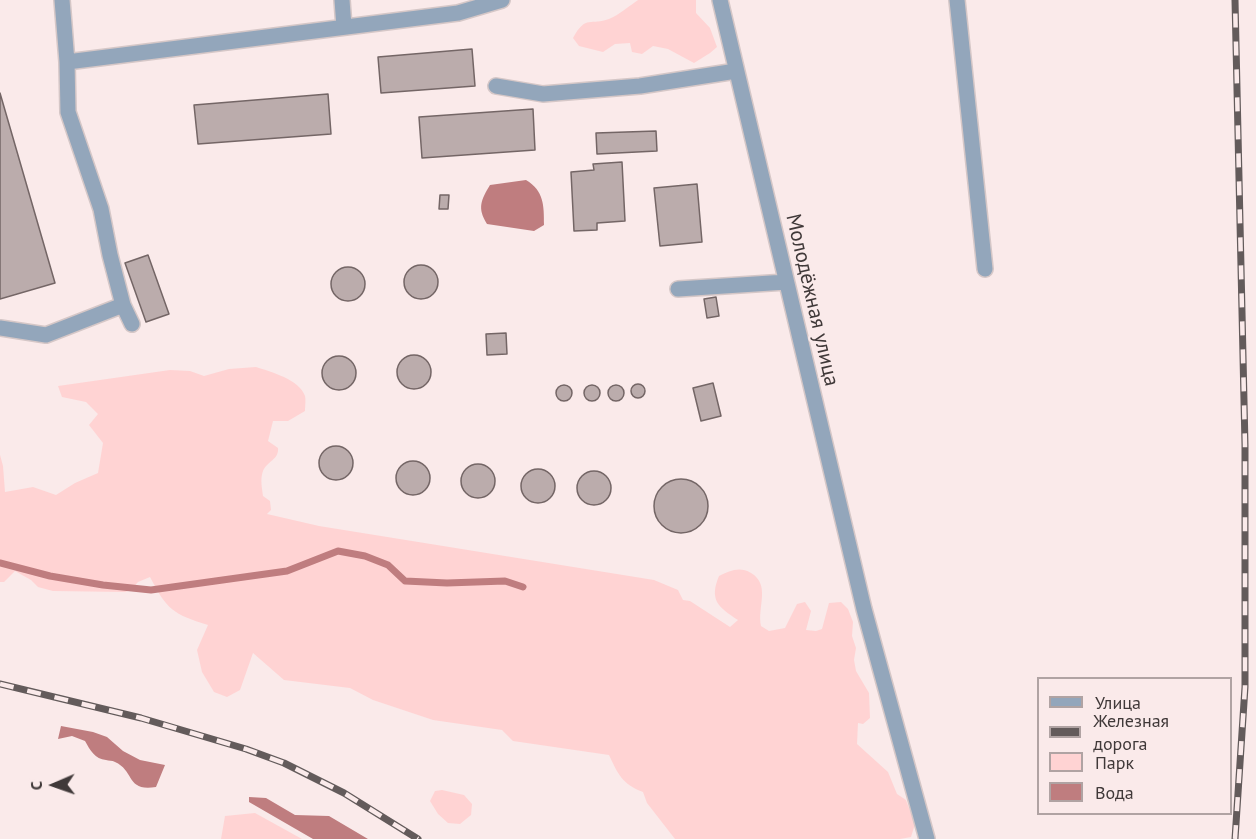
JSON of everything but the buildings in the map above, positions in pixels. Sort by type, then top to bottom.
[{"type":"street","points":[[62,0],[68,112],[101,209],[123,305],[132,324]]},
{"type":"street","points":[[342,0],[345,27]]},
{"type":"street","points":[[67,62],[458,13],[502,0]]},
{"type":"street","name":"Молодёжная улица","points":[[720,0],[864,609],[927,839]]},
{"type":"street","points":[[957,0],[986,269]]},
{"type":"street","points":[[496,86],[543,94],[640,87],[736,71]]},
{"type":"street","points":[[678,289],[786,282]]},
{"type":"street","points":[[0,328],[46,335],[123,305]]},
{"type":"green space","points":[[638,0],[696,0],[696,13],[710,28],[717,47],[694,63],[668,49],[653,46],[642,54],[632,52],[630,43],[615,44],[603,52],[579,46],[573,38],[585,23],[609,19]]},
{"type":"green space","points":[[256,367],[291,381],[302,390],[305,398],[305,411],[288,421],[273,421],[268,441],[278,448],[278,452],[263,471],[262,477],[263,496],[270,501],[271,510],[267,514],[319,526],[654,580],[678,590],[683,600],[690,601],[730,627],[738,620],[717,602],[715,591],[719,576],[735,570],[751,573],[757,578],[762,590],[761,626],[769,631],[785,628],[797,604],[805,602],[811,611],[806,630],[822,629],[829,603],[841,602],[848,609],[853,622],[852,636],[856,648],[854,660],[856,671],[869,693],[870,718],[863,724],[858,723],[857,744],[888,772],[897,794],[906,800],[915,824],[911,837],[900,839],[675,839],[647,803],[643,792],[630,786],[622,778],[609,755],[513,741],[502,730],[433,720],[373,700],[350,688],[284,680],[253,653],[240,690],[227,697],[214,692],[202,672],[197,650],[208,625],[187,618],[172,609],[161,597],[150,577],[138,582],[131,590],[125,592],[53,591],[38,587],[15,571],[4,582],[0,582],[0,455],[5,492],[33,487],[56,495],[75,483],[98,473],[103,443],[89,425],[98,414],[86,402],[62,397],[58,386],[170,370],[190,371],[204,376],[229,369]]},
{"type":"green space","points":[[442,790],[464,795],[472,804],[471,815],[460,824],[448,823],[438,814],[430,801],[435,791]]},
{"type":"green space","points":[[255,813],[302,839],[221,839],[225,816]]},
{"type":"water","points":[[526,180],[532,184],[542,199],[544,225],[534,231],[487,224],[481,204],[490,185]]},
{"type":"water","points":[[61,726],[107,737],[123,751],[140,760],[165,765],[156,787],[146,788],[135,784],[126,770],[114,761],[96,756],[85,741],[72,736],[58,739]]},
{"type":"water","points":[[249,797],[266,798],[295,815],[329,816],[368,839],[313,839],[249,802]]},
{"type":"waterway","points":[[0,563],[50,576],[151,590],[287,571],[338,551],[365,556],[388,565],[405,581],[447,583],[505,581],[523,587]]},
{"type":"railway","points":[[1235,0],[1245,445],[1245,687],[1235,839]]},
{"type":"railway","points":[[0,684],[141,718],[246,749],[284,763],[344,793],[418,839]]}]
